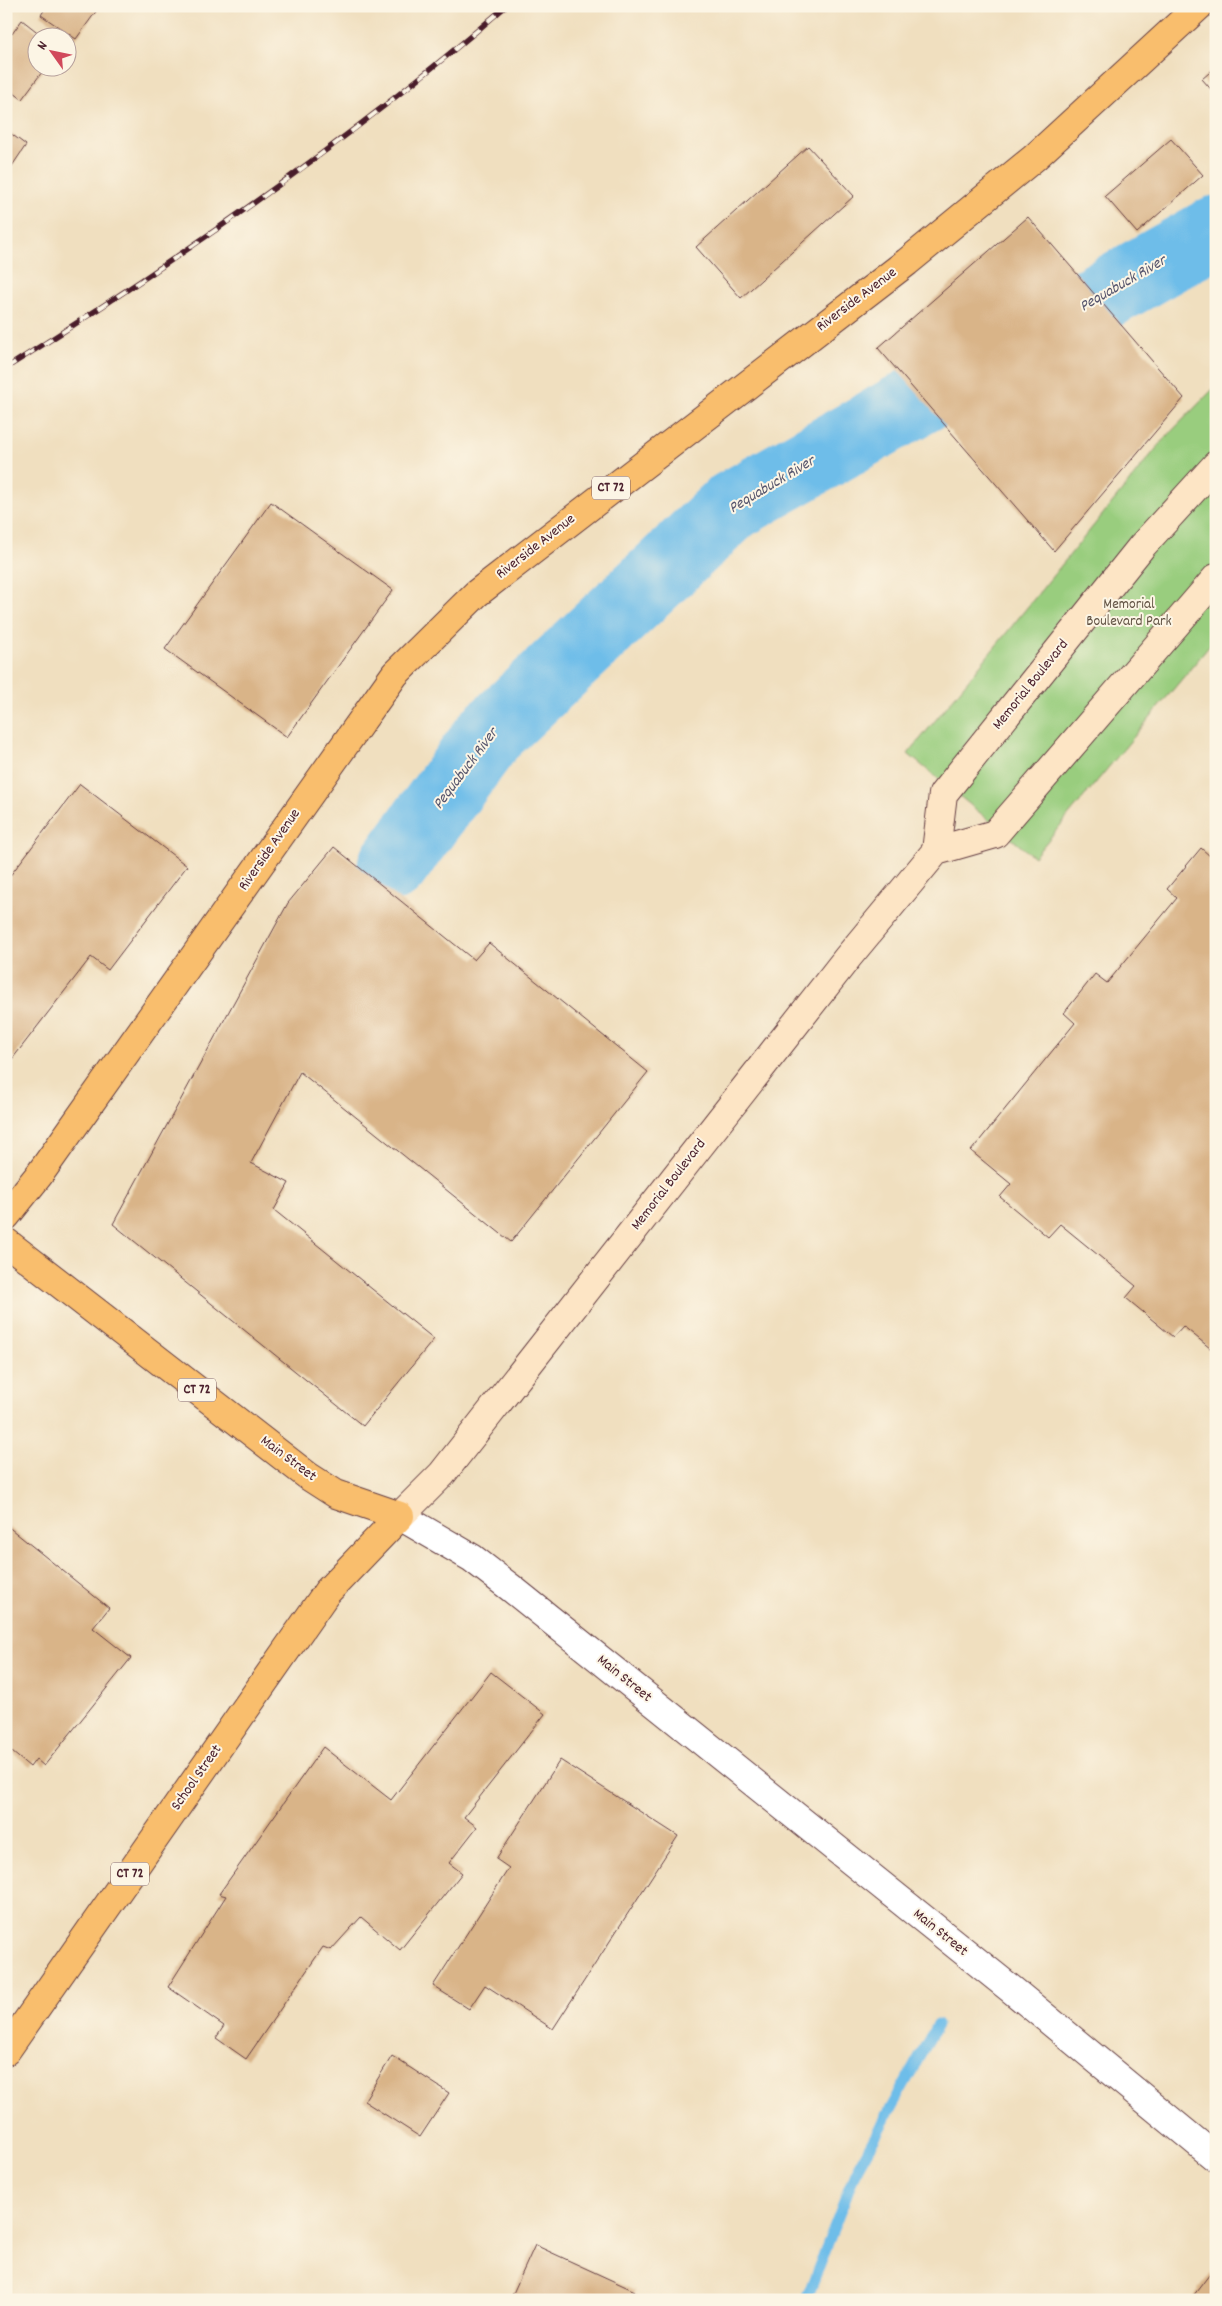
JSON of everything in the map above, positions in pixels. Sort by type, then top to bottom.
[{"type":"highway","name":"Riverside Avenue","points":[[6,1216],[39,1175],[395,674],[476,594],[907,262],[1034,158],[1199,6]]},
{"type":"highway","name":"Main Street","points":[[6,1242],[308,1476],[336,1494],[400,1516]]},
{"type":"highway","name":"School Street","points":[[6,2051],[327,1592],[400,1516]]},
{"type":"main road","name":"Memorial Boulevard","points":[[400,1516],[448,1466],[848,957],[936,851],[944,794],[1142,546],[1216,465]]},
{"type":"main road","points":[[936,851],[995,834],[1216,578]]},
{"type":"street","name":"Main Street","points":[[400,1516],[472,1558],[1011,1989],[1216,2158]]},
{"type":"green space","name":"Memorial Boulevard Park","points":[[1216,386],[1216,638],[1034,857],[908,754],[1164,439]]},
{"type":"building","points":[[47,6],[100,6],[78,36],[78,28],[60,28],[41,15]]},
{"type":"building","points":[[22,20],[32,28],[28,28],[28,78],[38,78],[22,99],[6,87],[6,29],[12,34]]},
{"type":"building","points":[[1216,67],[1216,95],[1202,79]]},
{"type":"building","points":[[6,130],[26,145],[6,175]]},
{"type":"building","points":[[1171,139],[1203,175],[1137,233],[1105,196]]},
{"type":"building","points":[[808,146],[854,196],[741,298],[696,247]]},
{"type":"building","points":[[1028,217],[1184,398],[1054,551],[878,348]]},
{"type":"building","points":[[271,502],[393,590],[287,737],[165,649]]},
{"type":"building","points":[[80,784],[187,866],[108,970],[91,957],[6,1067],[6,881]]},
{"type":"building","points":[[334,847],[474,960],[489,943],[648,1072],[511,1242],[300,1072],[251,1163],[289,1183],[274,1210],[434,1339],[363,1426],[113,1224],[288,903]]},
{"type":"building","points":[[1201,848],[1211,857],[1216,851],[1216,1353],[1183,1326],[1173,1337],[1126,1298],[1136,1286],[1060,1224],[1048,1237],[1000,1197],[1011,1184],[971,1151],[1075,1023],[1064,1013],[1095,974],[1107,983],[1177,898],[1167,889]]},
{"type":"building","points":[[6,1525],[109,1608],[93,1628],[131,1658],[44,1766],[36,1759],[30,1767],[6,1747]]},
{"type":"building","points":[[491,1672],[545,1714],[464,1817],[477,1827],[449,1863],[462,1873],[400,1950],[361,1917],[331,1950],[323,1947],[246,2059],[216,2038],[224,2026],[168,1987],[226,1896],[219,1894],[323,1747],[391,1800]]},
{"type":"building","points":[[560,1760],[678,1836],[553,2029],[485,1985],[469,2009],[433,1986],[509,1868],[496,1859]]},
{"type":"building","points":[[392,2056],[449,2093],[420,2137],[364,2101]]},
{"type":"building","points":[[535,2245],[635,2291],[631,2300],[510,2300]]},
{"type":"building","points":[[1216,2266],[1216,2300],[1190,2300]]},
{"type":"waterway","name":"Pequabuck River","points":[[393,866],[489,735],[732,506],[1216,231]]},
{"type":"waterway","points":[[806,2300],[855,2173],[937,2025]]},
{"type":"railway","points":[[6,368],[136,284],[263,197],[387,104],[506,6]]}]
